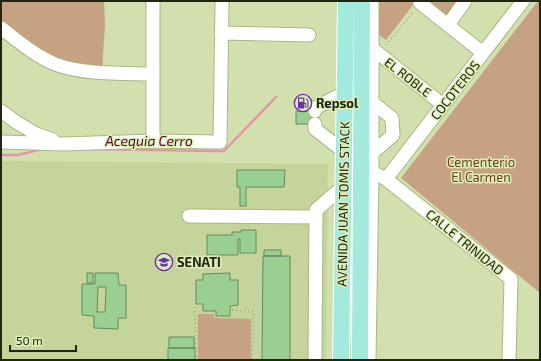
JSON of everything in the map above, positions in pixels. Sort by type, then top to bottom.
[{"type":"main road","name":"AVENIDA JUAN TOMIS STACK","points":[[342,360],[346,1]]},
{"type":"main road","name":"AVENIDA JUAN TOMIS STACK","points":[[360,360],[362,1]]},
{"type":"street","points":[[153,141],[154,1]]},
{"type":"street","points":[[1,142],[64,144],[153,141],[220,142],[222,1]]},
{"type":"street","name":"AVENIDA JUAN TOMIS STACK","points":[[336,360],[339,1]]},
{"type":"street","points":[[369,360],[372,102],[376,51],[372,1]]},
{"type":"street","points":[[448,25],[465,1]]},
{"type":"street","name":"COCOTEROS","points":[[386,179],[523,1]]},
{"type":"street","points":[[420,2],[483,53]]},
{"type":"street","points":[[1,28],[40,57],[70,69],[89,72],[153,74]]},
{"type":"street","points":[[221,33],[309,35]]},
{"type":"street","name":"EL ROBLE","points":[[376,51],[443,105]]},
{"type":"street","points":[[338,96],[315,108],[315,129],[338,147]]},
{"type":"street","points":[[372,102],[392,118],[393,135],[372,153]]},
{"type":"street","points":[[1,111],[36,134],[64,144]]},
{"type":"street","name":"CALLE TRINIDAD","points":[[372,172],[386,179],[511,279],[509,360]]},
{"type":"street","points":[[315,360],[316,210],[338,192]]},
{"type":"street","points":[[189,216],[316,217]]},
{"type":"path","points":[[376,51],[420,2]]},
{"type":"path","points":[[195,307],[196,360]]},
{"type":"path","points":[[232,310],[253,311],[252,360]]},
{"type":"path","points":[[196,356],[201,360]]},
{"type":"shaded area","name":"SENATI","points":[[1,161],[328,164],[326,360],[1,360]]},
{"type":"green space","points":[[1,1],[104,1],[105,25],[102,70],[65,66],[1,25]]},
{"type":"green space","points":[[377,1],[416,1],[386,40],[376,33]]},
{"type":"green space","points":[[425,1],[460,1],[445,19]]},
{"type":"green space","name":"Cementerio El Carmen","points":[[538,1],[540,1],[540,293],[401,178]]},
{"type":"green space","points":[[198,314],[214,314],[214,318],[251,319],[251,360],[198,360]]},
{"type":"building","points":[[296,111],[316,111],[316,124],[296,124]]},
{"type":"building","points":[[237,170],[285,170],[284,187],[246,187],[246,206],[240,206],[240,187],[237,187]]},
{"type":"building","points":[[241,230],[256,230],[256,253],[240,253],[240,239],[238,239],[238,255],[207,255],[207,235],[232,235],[232,232],[241,232]]},
{"type":"building","points":[[264,250],[281,250],[281,256],[264,256]]},
{"type":"building","points":[[263,256],[290,256],[290,360],[262,360]]},
{"type":"building","points":[[87,273],[93,273],[93,283],[87,283]]},
{"type":"building","points":[[95,273],[118,273],[119,285],[126,285],[126,318],[118,318],[118,329],[94,328],[94,316],[82,315],[82,284],[95,284]],"holes":[[[98,287],[106,287],[105,312],[97,312]]]},
{"type":"building","points":[[230,273],[230,280],[238,280],[238,305],[230,306],[230,316],[216,316],[216,311],[203,311],[203,304],[196,304],[196,280],[203,280],[203,274]]},
{"type":"building","points":[[169,337],[194,337],[194,348],[169,348]]},
{"type":"building","points":[[168,348],[195,348],[195,360],[168,360]]},
{"type":"waterway","name":"Acequia Cerro","points":[[91,149],[224,151],[276,97]]},
{"type":"waterway","name":"Acequia Cerro","points":[[1,155],[18,155],[42,149]]},
{"type":"place","name":"Repsol","points":[[303,103]]},
{"type":"place","name":"SENATI","points":[[164,262]]}]
